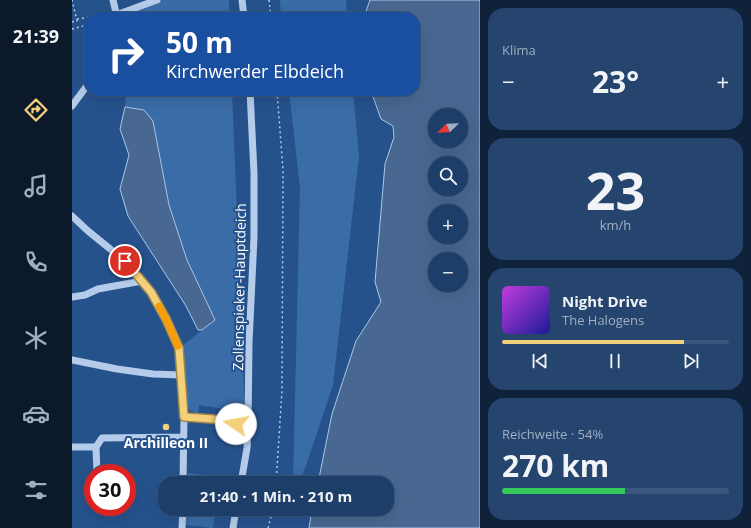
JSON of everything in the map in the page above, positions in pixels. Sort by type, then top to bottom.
[{"type":"street","points":[[114,0],[116,12]]},
{"type":"street","points":[[126,12],[157,0]]},
{"type":"street","points":[[242,0],[243,12]]},
{"type":"street","points":[[72,106],[84,90]]},
{"type":"street","name":"Zollenspieker-Hauptdeich","points":[[242,476],[247,448],[249,343],[254,237],[254,173],[250,96]]},
{"type":"street","points":[[72,216],[125,261],[151,292],[166,319],[179,348],[184,417],[183,476]]},
{"type":"street","points":[[72,297],[85,295],[98,289],[142,281]]},
{"type":"street","points":[[72,360],[117,369],[153,374],[181,375]]},
{"type":"street","points":[[184,417],[213,419],[248,426]]},
{"type":"street","points":[[97,464],[96,447],[102,438],[183,437]]},
{"type":"street","points":[[72,447],[96,447]]},
{"type":"street","points":[[182,528],[183,516]]},
{"type":"street","points":[[232,528],[235,516]]},
{"type":"path","points":[[72,0],[77,19]]},
{"type":"path","points":[[269,0],[270,12]]},
{"type":"path","points":[[72,22],[77,21],[77,19],[84,18]]},
{"type":"path","points":[[72,29],[84,26]]},
{"type":"path","points":[[276,476],[282,391],[283,170],[277,96]]},
{"type":"path","points":[[268,528],[271,516]]},
{"type":"shaded area","points":[[163,0],[229,0],[229,12],[133,12]]},
{"type":"shaded area","points":[[280,0],[346,0],[347,12],[281,12]]},
{"type":"shaded area","points":[[370,0],[480,0],[480,528],[309,528],[311,516],[394,516],[394,476],[319,476],[332,414],[356,341],[381,302],[375,282],[385,164],[394,137],[393,126],[381,119],[373,96],[420,96],[420,12],[366,12]]},
{"type":"shaded area","points":[[126,96],[232,96],[245,412],[240,417],[230,419],[231,410],[199,405],[198,414],[190,410],[186,404],[182,346],[215,320],[187,260],[169,205],[157,140],[144,110],[125,107]]},
{"type":"shaded area","points":[[290,96],[353,96],[359,156],[333,385],[302,476],[293,476],[300,188]]},
{"type":"shaded area","points":[[125,107],[144,110],[153,121],[169,205],[187,260],[215,320],[202,330],[198,330],[186,306],[128,216],[120,189],[129,155],[120,129]]},
{"type":"shaded area","points":[[188,473],[213,476],[188,476]]},
{"type":"shaded area","points":[[186,516],[215,516],[213,528],[186,525]]},
{"type":"slow traffic","points":[[159,306],[178,346]]},
{"type":"place","name":"Archilleon II","points":[[166,427]]},
{"type":"route","points":[[125,261],[151,292],[166,319],[179,348],[184,417],[213,419],[236,424]]}]
